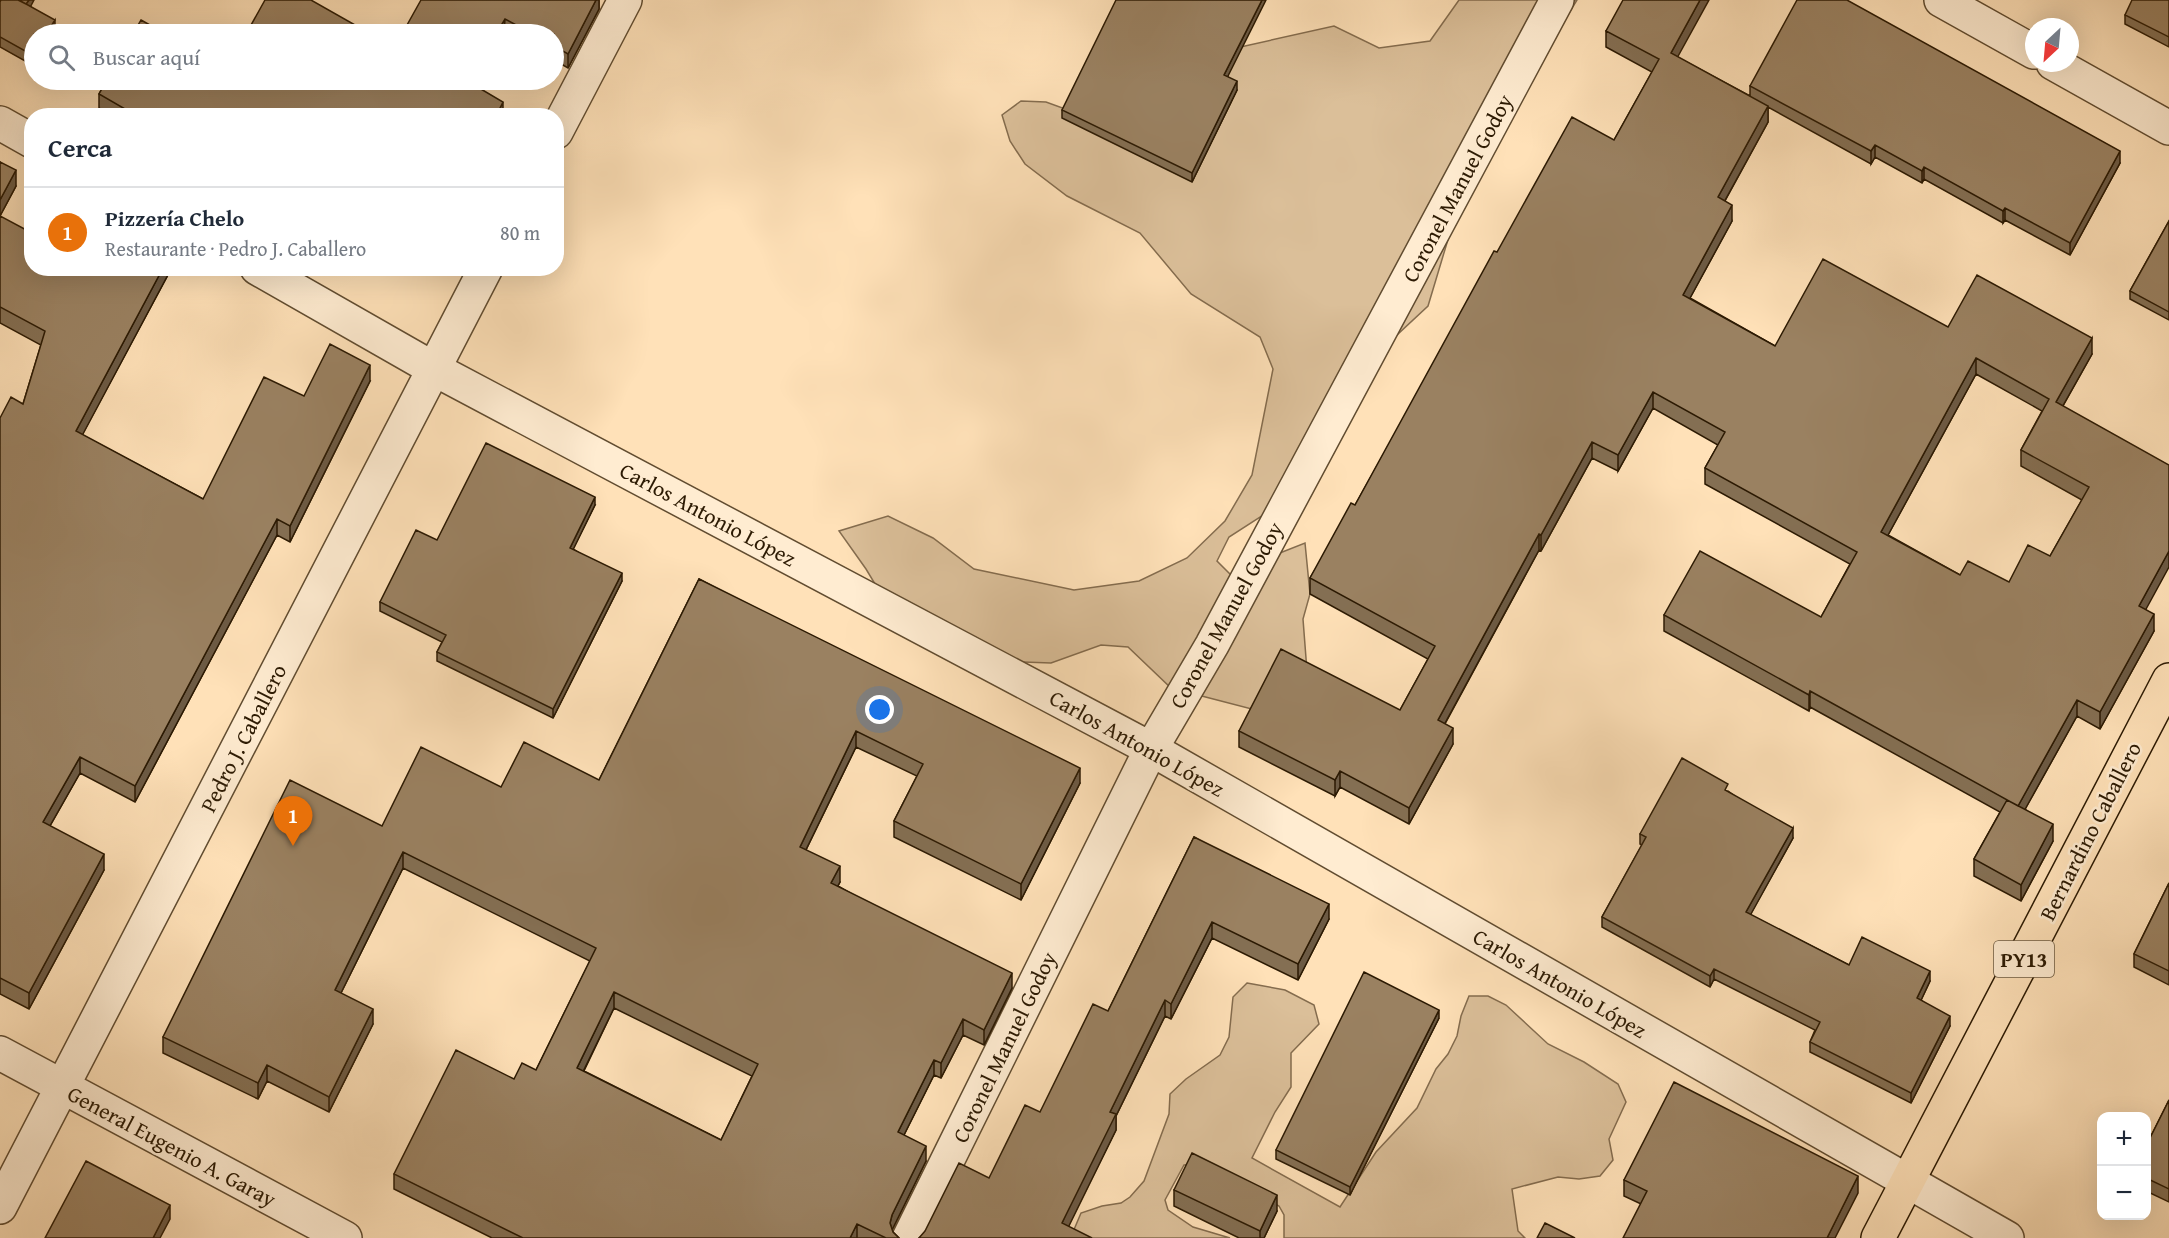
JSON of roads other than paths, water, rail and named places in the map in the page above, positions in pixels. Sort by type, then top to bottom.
[{"type":"highway","name":"Bernardino Caballero","points":[[1878,1238],[2169,680]]},
{"type":"street","points":[[564,117],[625,0]]},
{"type":"street","name":"Coronel Manuel Godoy","points":[[909,1238],[1151,749],[1212,645],[1557,0]]},
{"type":"street","points":[[1941,0],[2025,47]]},
{"type":"street","points":[[2069,72],[2169,128]]},
{"type":"street","points":[[0,123],[24,136]]},
{"type":"street","name":"Carlos Antonio López","points":[[271,276],[434,369],[1151,749],[2007,1238]]},
{"type":"street","name":"Pedro J. Caballero","points":[[0,1207],[482,276]]},
{"type":"street","name":"General Eugenio A. Garay","points":[[0,1053],[345,1238]]},
{"type":"place","name":"Pizzería Chelo","points":[[293,846]]}]
